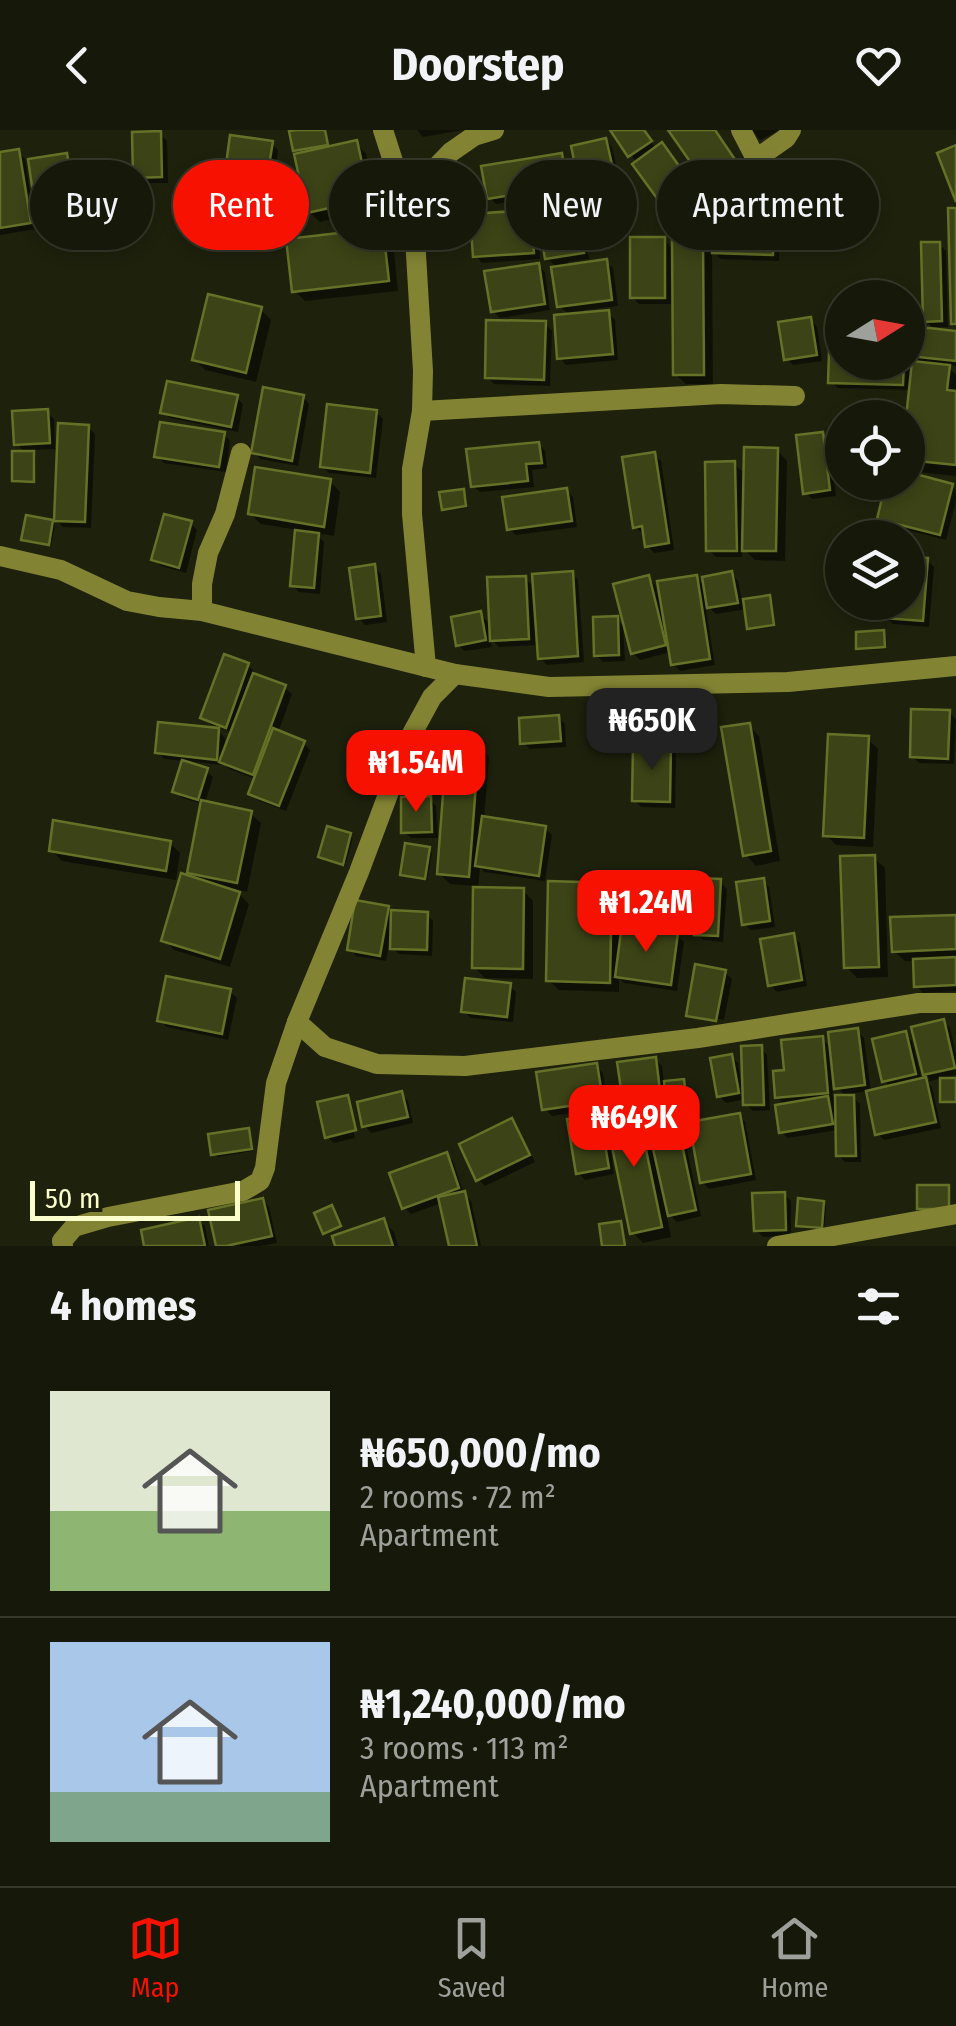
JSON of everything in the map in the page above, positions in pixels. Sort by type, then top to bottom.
[{"type":"street","points":[[383,130],[393,160]]},
{"type":"street","points":[[443,160],[474,136],[494,130]]},
{"type":"street","points":[[740,130],[756,159],[792,130]]},
{"type":"street","points":[[416,250],[422,411],[412,469],[412,514],[426,667]]},
{"type":"street","points":[[422,411],[721,394],[795,396]]},
{"type":"street","points":[[202,611],[208,553],[225,514],[241,453]]},
{"type":"street","points":[[0,556],[61,570],[127,601],[202,611],[456,674],[549,688],[788,682],[956,666]]},
{"type":"street","points":[[63,1246],[62,1241],[74,1226],[242,1191],[260,1181],[276,1083],[297,1022],[408,741],[432,698],[456,674]]},
{"type":"street","points":[[297,1022],[325,1048],[377,1064],[465,1066],[698,1038],[919,1002],[956,1002]]},
{"type":"street","points":[[777,1246],[956,1214]]},
{"type":"building","points":[[325,130],[328,145],[293,151],[289,131]]},
{"type":"building","points":[[610,130],[644,130],[652,141],[628,157]]},
{"type":"building","points":[[668,130],[715,130],[735,160],[689,160]]},
{"type":"building","points":[[161,131],[162,177],[153,177],[153,160],[133,160],[132,132]]},
{"type":"building","points":[[230,135],[273,141],[270,160],[227,160]]},
{"type":"building","points":[[606,138],[611,160],[574,160],[571,146]]},
{"type":"building","points":[[357,140],[361,160],[329,160],[329,208],[309,213],[309,160],[295,160],[294,154]]},
{"type":"building","points":[[662,142],[675,160],[657,160],[657,198],[637,171],[637,160]]},
{"type":"building","points":[[956,145],[956,202],[937,153]]},
{"type":"building","points":[[19,149],[30,223],[0,228],[0,152]]},
{"type":"building","points":[[67,153],[68,160],[30,160],[30,173],[28,159]]},
{"type":"building","points":[[562,153],[563,160],[518,160]]},
{"type":"building","points":[[506,162],[506,196],[487,199],[486,165]]},
{"type":"building","points":[[948,208],[956,208],[956,324],[951,324]]},
{"type":"building","points":[[506,212],[506,250],[534,253],[473,257],[473,250],[486,250],[486,213]]},
{"type":"building","points":[[329,234],[329,250],[385,250],[389,281],[292,292],[287,250],[309,250],[309,236]]},
{"type":"building","points":[[637,237],[657,237],[657,250],[665,250],[665,298],[630,298],[630,250],[637,250]]},
{"type":"building","points":[[921,242],[940,242],[942,321],[925,322],[925,280],[922,280]]},
{"type":"building","points":[[543,250],[584,250],[584,253],[545,259]]},
{"type":"building","points":[[672,250],[703,250],[704,375],[673,375]]},
{"type":"building","points":[[712,250],[773,250],[773,255]]},
{"type":"building","points":[[607,259],[612,300],[557,307],[551,267]]},
{"type":"building","points":[[539,263],[545,304],[491,312],[484,271]]},
{"type":"building","points":[[208,294],[262,307],[246,373],[192,360]]},
{"type":"building","points":[[609,310],[613,354],[557,359],[554,315]]},
{"type":"building","points":[[811,317],[817,355],[784,360],[778,322]]},
{"type":"building","points":[[486,320],[546,321],[544,380],[485,378]]},
{"type":"building","points":[[925,328],[956,331],[956,361],[925,358]]},
{"type":"building","points":[[925,362],[950,365],[947,390],[956,391],[956,465],[925,462],[925,400],[908,400],[910,380],[925,380]]},
{"type":"building","points":[[828,380],[903,380],[903,385]]},
{"type":"building","points":[[167,381],[238,395],[231,427],[160,413]]},
{"type":"building","points":[[263,387],[304,395],[292,461],[251,453]]},
{"type":"building","points":[[327,404],[377,410],[370,473],[320,467]]},
{"type":"building","points":[[48,409],[50,443],[14,445],[12,411]]},
{"type":"building","points":[[160,422],[225,432],[219,467],[154,457]]},
{"type":"building","points":[[58,423],[89,425],[85,522],[54,521]]},
{"type":"building","points":[[823,432],[825,491],[803,494],[796,435]]},
{"type":"building","points":[[539,442],[542,463],[526,464],[528,481],[471,487],[466,449]]},
{"type":"building","points":[[744,447],[778,448],[776,551],[742,551]]},
{"type":"building","points":[[12,451],[34,451],[34,482],[12,481]]},
{"type":"building","points":[[655,452],[669,543],[645,547],[642,526],[633,528],[622,457]]},
{"type":"building","points":[[735,461],[737,551],[706,551],[705,462]]},
{"type":"building","points":[[255,467],[331,479],[324,527],[248,514]]},
{"type":"building","points":[[925,477],[953,484],[940,535],[925,531],[925,520],[877,519],[882,500],[925,500]]},
{"type":"building","points":[[567,488],[572,521],[507,530],[502,497]]},
{"type":"building","points":[[464,489],[466,506],[442,510],[439,492]]},
{"type":"building","points":[[164,514],[192,521],[179,568],[151,560]]},
{"type":"building","points":[[26,515],[53,520],[49,545],[21,540]]},
{"type":"building","points":[[295,530],[319,533],[314,588],[290,586]]},
{"type":"building","points":[[375,564],[381,616],[356,619],[349,568]]},
{"type":"building","points":[[573,571],[578,656],[538,659],[532,574]]},
{"type":"building","points":[[732,571],[738,603],[707,608],[702,577]]},
{"type":"building","points":[[649,575],[666,645],[631,654],[613,584]]},
{"type":"building","points":[[697,575],[710,659],[671,665],[657,581]]},
{"type":"building","points":[[526,576],[529,639],[490,641],[487,577]]},
{"type":"building","points":[[770,595],[774,625],[747,629],[743,599]]},
{"type":"building","points":[[481,611],[486,640],[456,646],[451,617]]},
{"type":"building","points":[[618,616],[619,655],[594,656],[593,617]]},
{"type":"building","points":[[884,630],[885,647],[856,649],[856,632]]},
{"type":"building","points":[[224,654],[249,663],[226,728],[200,718]]},
{"type":"building","points":[[253,673],[286,685],[253,775],[219,762]]},
{"type":"building","points":[[911,709],[950,710],[948,759],[910,757]]},
{"type":"building","points":[[559,715],[561,741],[520,744],[519,718]]},
{"type":"building","points":[[158,722],[219,728],[217,760],[155,753]]},
{"type":"building","points":[[750,723],[771,851],[743,856],[721,727]]},
{"type":"building","points":[[273,728],[305,741],[279,806],[248,794]]},
{"type":"building","points":[[828,734],[869,736],[864,838],[823,836]]},
{"type":"building","points":[[447,741],[479,744],[469,877],[437,874]]},
{"type":"building","points":[[633,744],[671,744],[670,802],[632,801]]},
{"type":"building","points":[[182,760],[208,768],[198,800],[172,792]]},
{"type":"building","points":[[431,796],[432,832],[401,833],[401,797]]},
{"type":"building","points":[[201,800],[252,811],[237,883],[187,873]]},
{"type":"building","points":[[482,816],[546,826],[539,876],[475,866]]},
{"type":"building","points":[[53,820],[171,841],[166,871],[49,851]]},
{"type":"building","points":[[327,826],[351,833],[343,865],[318,857]]},
{"type":"building","points":[[405,843],[430,847],[425,879],[400,875]]},
{"type":"building","points":[[875,855],[879,967],[844,968],[840,856]]},
{"type":"building","points":[[181,873],[240,892],[220,959],[161,941]]},
{"type":"building","points":[[697,878],[721,879],[718,936],[694,935]]},
{"type":"building","points":[[764,878],[770,921],[742,925],[736,882]]},
{"type":"building","points":[[548,881],[612,883],[610,983],[546,981]]},
{"type":"building","points":[[473,887],[524,888],[523,969],[472,968]]},
{"type":"building","points":[[355,900],[389,906],[380,956],[347,950]]},
{"type":"building","points":[[391,910],[428,912],[427,950],[390,949]]},
{"type":"building","points":[[956,915],[956,949],[892,952],[890,917]]},
{"type":"building","points":[[622,924],[678,933],[671,985],[615,977]]},
{"type":"building","points":[[794,933],[802,980],[768,986],[760,939]]},
{"type":"building","points":[[956,957],[956,985],[914,987],[913,959]]},
{"type":"building","points":[[695,964],[726,970],[716,1021],[686,1016]]},
{"type":"building","points":[[166,976],[231,989],[222,1034],[157,1021]]},
{"type":"building","points":[[465,978],[511,983],[507,1017],[461,1012]]},
{"type":"building","points":[[944,1019],[955,1068],[923,1075],[911,1027]]},
{"type":"building","points":[[858,1028],[865,1085],[834,1089],[828,1032]]},
{"type":"building","points":[[906,1031],[916,1074],[882,1082],[872,1039]]},
{"type":"building","points":[[823,1036],[828,1093],[775,1098],[773,1071],[784,1070],[781,1040]]},
{"type":"building","points":[[762,1045],[764,1105],[743,1105],[741,1046]]},
{"type":"building","points":[[732,1054],[739,1093],[717,1097],[710,1058]]},
{"type":"building","points":[[656,1057],[660,1091],[622,1096],[617,1062]]},
{"type":"building","points":[[597,1063],[603,1101],[542,1110],[536,1072]]},
{"type":"building","points":[[926,1077],[936,1122],[875,1135],[866,1091]]},
{"type":"building","points":[[940,1078],[956,1078],[956,1102],[940,1102]]},
{"type":"building","points":[[684,1079],[686,1098],[666,1100],[664,1081]]},
{"type":"building","points":[[402,1091],[408,1117],[362,1127],[357,1102]]},
{"type":"building","points":[[348,1095],[356,1130],[325,1138],[317,1102]]},
{"type":"building","points":[[835,1095],[854,1095],[856,1156],[836,1156]]},
{"type":"building","points":[[828,1096],[833,1124],[779,1133],[775,1105]]},
{"type":"building","points":[[637,1106],[662,1227],[630,1234],[605,1113]]},
{"type":"building","points":[[674,1107],[696,1210],[668,1216],[645,1113]]},
{"type":"building","points":[[740,1113],[751,1174],[700,1183],[689,1122]]},
{"type":"building","points":[[600,1114],[609,1168],[576,1174],[567,1119]]},
{"type":"building","points":[[512,1118],[530,1155],[476,1181],[459,1144]]},
{"type":"building","points":[[249,1128],[252,1149],[211,1155],[208,1134]]},
{"type":"building","points":[[447,1152],[459,1188],[402,1209],[389,1173]]},
{"type":"building","points":[[917,1185],[949,1185],[949,1209],[917,1209]]},
{"type":"building","points":[[465,1191],[477,1246],[449,1246],[438,1197]]},
{"type":"building","points":[[785,1192],[786,1230],[754,1231],[752,1193]]},
{"type":"building","points":[[263,1198],[272,1236],[216,1246],[208,1210]]},
{"type":"building","points":[[798,1198],[824,1201],[822,1228],[796,1226]]},
{"type":"building","points":[[332,1205],[341,1226],[323,1234],[314,1213]]},
{"type":"building","points":[[199,1217],[205,1246],[144,1246],[141,1230]]},
{"type":"building","points":[[384,1218],[393,1246],[335,1246],[332,1236]]},
{"type":"building","points":[[621,1221],[625,1246],[602,1246],[599,1224]]}]
